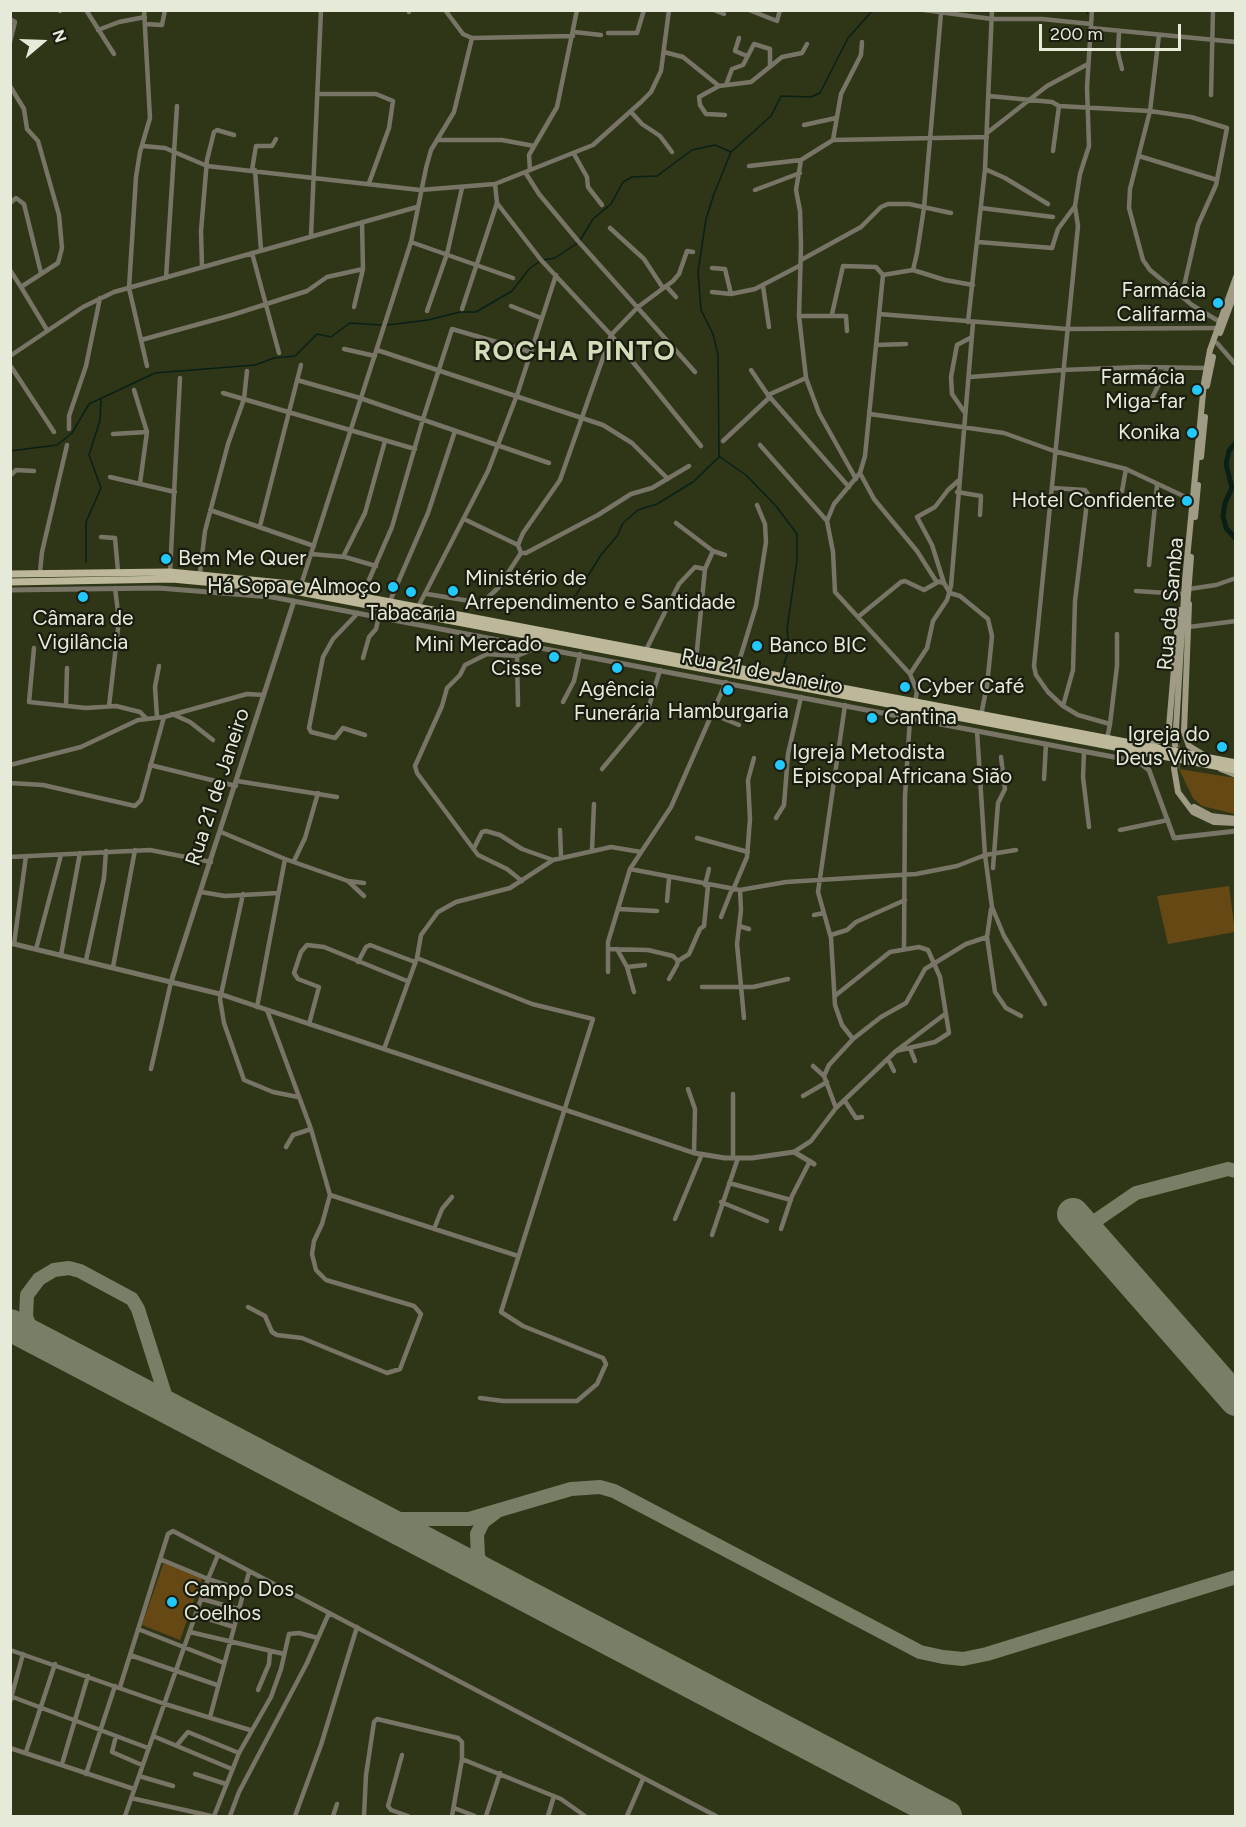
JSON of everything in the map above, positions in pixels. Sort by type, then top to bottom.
[{"type":"main road","name":"Rua da Samba","points":[[1176,745],[1192,500],[1206,368],[1236,277]]},
{"type":"main road","name":"Rua da Samba","points":[[1187,579],[1207,389],[1217,343],[1236,290]]},
{"type":"main road","name":"Rua 21 de Janeiro","points":[[10,574],[118,571],[200,573],[301,585],[1145,746],[1169,754]]},
{"type":"main road","name":"Rua 21 de Janeiro","points":[[10,582],[172,579],[289,590],[1182,756],[1209,765],[1236,770]]},
{"type":"main road","points":[[1187,579],[1190,589],[1185,738],[1193,750],[1219,760]]},
{"type":"main road","points":[[1145,746],[1161,740],[1169,727],[1176,624],[1187,579]]},
{"type":"main road","points":[[1182,756],[1236,764]]},
{"type":"main road","points":[[1209,765],[1236,775]]},
{"type":"main road","points":[[1176,768],[1181,791],[1194,808],[1210,816],[1236,821]]},
{"type":"street","points":[[86,10],[114,54]]},
{"type":"street","points":[[144,10],[151,104],[148,132],[135,189],[129,288],[147,366]]},
{"type":"street","points":[[145,24],[162,25],[165,10]]},
{"type":"street","points":[[310,236],[321,10]]},
{"type":"street","points":[[445,10],[463,34],[472,38],[601,35]]},
{"type":"street","points":[[577,10],[574,34],[557,107],[528,159],[528,171],[539,194],[695,372]]},
{"type":"street","points":[[608,33],[637,33],[644,10]]},
{"type":"street","points":[[143,147],[173,151],[207,166],[420,190],[495,184],[574,154],[599,141],[631,112],[657,83],[662,71],[669,10]]},
{"type":"street","points":[[714,10],[724,14]]},
{"type":"street","points":[[749,10],[766,22],[777,21],[780,10]]},
{"type":"street","points":[[924,10],[992,19],[1042,19],[1119,32],[1236,42]]},
{"type":"street","points":[[910,674],[927,648],[933,621],[950,593],[958,481],[970,377],[973,285],[985,169],[992,10]]},
{"type":"street","points":[[1092,10],[1086,108],[1089,146],[1080,174],[1075,206],[1078,226],[1034,666],[1036,675],[1048,692],[1063,706],[1078,715],[1110,724]]},
{"type":"street","points":[[1211,95],[1211,40],[1214,10]]},
{"type":"street","points":[[913,270],[924,208],[941,13]]},
{"type":"street","points":[[98,30],[120,22],[145,17]]},
{"type":"street","points":[[10,19],[15,22],[10,42]]},
{"type":"street","points":[[1119,32],[1118,53],[1122,69]]},
{"type":"street","points":[[1159,35],[1150,111],[1128,197],[1134,230],[1146,266],[1161,281],[1219,325]]},
{"type":"street","points":[[301,585],[411,242],[420,190],[431,150],[454,112],[472,38]]},
{"type":"street","points":[[739,38],[735,51],[747,56]]},
{"type":"street","points":[[833,140],[843,88],[861,56],[862,42]]},
{"type":"street","points":[[726,85],[732,69],[743,65],[754,44],[770,49],[770,64]]},
{"type":"street","points":[[725,115],[706,114],[698,101],[701,95],[719,86],[751,82],[770,64],[783,56],[802,52],[807,44]]},
{"type":"street","points":[[664,52],[683,57],[719,86]]},
{"type":"street","points":[[749,166],[801,160],[833,140],[929,139],[987,135],[1028,100],[1064,76],[1089,64]]},
{"type":"street","points":[[10,86],[24,109],[27,129],[38,141],[59,215],[60,259],[53,268],[41,273],[21,287]]},
{"type":"street","points":[[317,94],[376,94],[393,101],[389,128],[369,183]]},
{"type":"street","points":[[989,96],[1052,102],[1059,106],[1150,111],[1200,118],[1227,128],[1217,180],[1198,225],[1182,295]]},
{"type":"street","points":[[166,278],[177,106]]},
{"type":"street","points":[[1053,151],[1059,106]]},
{"type":"street","points":[[631,112],[642,124],[660,136],[672,152]]},
{"type":"street","points":[[804,125],[836,118]]},
{"type":"street","points":[[202,267],[201,231],[207,166],[215,131],[234,135]]},
{"type":"street","points":[[261,250],[254,170],[256,146],[272,146],[276,139]]},
{"type":"street","points":[[437,140],[509,141],[534,147]]},
{"type":"street","points":[[574,154],[587,177],[588,187],[602,205]]},
{"type":"street","points":[[1139,156],[1217,180]]},
{"type":"street","points":[[801,160],[796,190],[800,211],[799,316],[806,378],[819,413],[856,479]]},
{"type":"street","points":[[985,169],[1005,178],[1048,204]]},
{"type":"street","points":[[755,190],[800,173]]},
{"type":"street","points":[[462,309],[475,265],[498,203],[495,184]]},
{"type":"street","points":[[427,311],[447,254],[462,188]]},
{"type":"street","points":[[10,203],[16,198],[24,204],[41,273]]},
{"type":"street","points":[[498,203],[556,275],[611,335],[701,446]]},
{"type":"street","points":[[801,260],[861,227],[881,207],[896,203],[951,213]]},
{"type":"street","points":[[978,242],[1052,248],[1058,229],[1075,206]]},
{"type":"street","points":[[10,356],[47,330],[100,298],[417,207]]},
{"type":"street","points":[[981,208],[1053,217]]},
{"type":"street","points":[[354,307],[363,269],[363,222]]},
{"type":"street","points":[[610,228],[644,259],[665,287],[676,297]]},
{"type":"street","points":[[411,242],[513,278]]},
{"type":"street","points":[[518,545],[560,480],[583,417],[603,351],[611,335],[638,308],[679,274],[687,251],[693,252]]},
{"type":"street","points":[[252,253],[279,353]]},
{"type":"street","points":[[712,292],[731,294],[763,286],[798,266]]},
{"type":"street","points":[[827,521],[834,504],[860,473],[870,414],[883,275],[876,267],[843,266],[832,314]]},
{"type":"street","points":[[712,268],[726,269],[731,294]]},
{"type":"street","points":[[141,340],[267,304],[314,288],[327,277],[363,269]]},
{"type":"street","points":[[10,270],[47,330]]},
{"type":"street","points":[[883,275],[913,270],[945,280],[973,285]]},
{"type":"street","points":[[418,607],[427,594],[488,471],[517,395],[556,275]]},
{"type":"street","points":[[763,286],[769,327]]},
{"type":"street","points":[[69,429],[69,416],[86,366],[100,298]]},
{"type":"street","points":[[511,306],[541,318]]},
{"type":"street","points":[[799,316],[832,314],[847,316],[847,331]]},
{"type":"street","points":[[879,314],[1067,329],[1219,325]]},
{"type":"street","points":[[362,596],[400,502],[423,419],[452,329],[531,352]]},
{"type":"street","points":[[966,413],[952,394],[951,377],[957,345],[972,337]]},
{"type":"street","points":[[1217,343],[1236,365]]},
{"type":"street","points":[[876,345],[906,344]]},
{"type":"street","points":[[344,349],[375,356]]},
{"type":"street","points":[[377,350],[583,417],[632,443],[668,479]]},
{"type":"street","points":[[10,365],[54,432]]},
{"type":"street","points":[[260,526],[301,365]]},
{"type":"street","points":[[1123,399],[1151,400],[1167,368]]},
{"type":"street","points":[[970,377],[1062,370],[1206,368]]},
{"type":"street","points":[[751,370],[769,396],[849,487]]},
{"type":"street","points":[[200,573],[210,510],[244,399],[247,371]]},
{"type":"street","points":[[170,572],[180,378]]},
{"type":"street","points":[[723,441],[769,396],[806,378]]},
{"type":"street","points":[[297,380],[360,398],[549,463]]},
{"type":"street","points":[[135,390],[147,432],[140,483]]},
{"type":"street","points":[[223,393],[289,410],[350,431],[415,449]]},
{"type":"street","points":[[870,414],[1004,433],[1054,451],[1126,470],[1192,500]]},
{"type":"street","points":[[390,602],[428,513],[455,431]]},
{"type":"street","points":[[113,434],[147,432]]},
{"type":"street","points":[[343,557],[365,513],[385,441]]},
{"type":"street","points":[[40,573],[42,552],[67,445]]},
{"type":"street","points":[[760,445],[827,521],[833,552],[835,592],[910,674],[916,691],[915,702]]},
{"type":"street","points":[[521,553],[526,553],[598,515],[631,494],[648,489],[689,466]]},
{"type":"street","points":[[10,476],[16,470],[34,471]]},
{"type":"street","points":[[1122,491],[1126,470]]},
{"type":"street","points":[[860,473],[874,499],[950,593],[960,597],[986,617],[990,625],[990,665],[981,715]]},
{"type":"street","points":[[110,477],[175,492]]},
{"type":"street","points":[[941,582],[932,545],[917,517],[935,507],[948,489],[958,481]]},
{"type":"street","points":[[1149,565],[1157,486]]},
{"type":"street","points":[[1052,488],[1085,490],[1088,494],[1075,601],[1072,670],[1063,706]]},
{"type":"street","points":[[957,492],[981,496],[980,515]]},
{"type":"street","points":[[737,668],[756,606],[766,542],[765,524],[757,505]]},
{"type":"street","points":[[210,510],[314,546]]},
{"type":"street","points":[[464,519],[518,545],[521,553]]},
{"type":"street","points":[[676,523],[713,551],[725,555]]},
{"type":"street","points":[[101,537],[115,538],[118,571]]},
{"type":"street","points":[[696,660],[705,569],[713,551]]},
{"type":"street","points":[[427,594],[461,602],[483,603],[498,588],[521,553]]},
{"type":"street","points":[[311,554],[343,557],[376,566]]},
{"type":"street","points":[[646,650],[679,584],[695,567],[705,569]]},
{"type":"street","points":[[1190,589],[1216,585],[1236,578]]},
{"type":"street","points":[[858,617],[905,580],[924,590],[941,582]]},
{"type":"street","points":[[110,706],[119,620],[115,588]]},
{"type":"street","name":"Rua 21 de Janeiro","points":[[10,590],[115,588],[204,590],[294,601],[1046,744],[1146,766],[1156,783],[1174,838],[1236,831]]},
{"type":"street","points":[[1136,591],[1182,594]]},
{"type":"street","name":"Rua 21 de Janeiro","points":[[171,982],[294,601]]},
{"type":"street","points":[[359,612],[333,639],[323,657],[309,728],[311,732],[335,738],[343,728],[365,735]]},
{"type":"street","points":[[363,657],[369,637],[376,629],[379,616]]},
{"type":"street","points":[[1189,627],[1236,621]]},
{"type":"street","points":[[1107,739],[1116,675],[1117,634]]},
{"type":"street","points":[[522,880],[507,869],[478,855],[428,790],[415,766],[442,706],[447,688],[460,675],[465,665],[490,654],[517,656],[540,647]]},
{"type":"street","points":[[34,648],[29,702],[110,706],[140,712],[147,718]]},
{"type":"street","points":[[563,702],[574,681],[580,654]]},
{"type":"street","points":[[517,656],[518,705]]},
{"type":"street","points":[[157,717],[155,687],[159,666]]},
{"type":"street","points":[[66,705],[67,668]]},
{"type":"street","points":[[602,769],[645,716],[660,670]]},
{"type":"street","points":[[608,972],[608,949],[630,869],[670,807],[726,682]]},
{"type":"street","points":[[10,765],[81,747],[147,718],[164,717],[244,694],[264,695]]},
{"type":"street","points":[[776,818],[784,805],[788,754],[801,697]]},
{"type":"street","points":[[845,705],[819,881],[819,899],[831,935],[835,1005],[839,1019],[853,1040]]},
{"type":"street","points":[[172,714],[190,722],[213,740]]},
{"type":"street","points":[[712,714],[739,725]]},
{"type":"street","points":[[10,783],[43,785],[132,807],[141,800],[164,717]]},
{"type":"street","points":[[904,948],[905,796],[910,718]]},
{"type":"street","points":[[977,731],[985,855],[992,907],[1004,936],[1045,1004]]},
{"type":"street","points":[[1044,779],[1046,744]]},
{"type":"street","points":[[1084,752],[1083,777],[1089,827]]},
{"type":"street","points":[[993,868],[998,803],[1005,789],[1001,757]]},
{"type":"street","points":[[721,917],[746,863],[750,819],[748,780],[754,758]]},
{"type":"street","points":[[150,765],[236,783],[337,797]]},
{"type":"street","points":[[294,861],[305,838],[318,793]]},
{"type":"street","points":[[592,850],[594,804]]},
{"type":"street","points":[[1120,830],[1168,819]]},
{"type":"street","points":[[560,830],[561,858]]},
{"type":"street","points":[[474,848],[482,832],[489,831],[500,834],[522,849],[553,860]]},
{"type":"street","points":[[221,832],[285,859],[348,881],[364,883]]},
{"type":"street","points":[[697,838],[748,852]]},
{"type":"street","points":[[384,1049],[416,960],[421,935],[438,912],[447,905],[491,894],[522,880],[553,860],[592,850],[623,847],[641,852]]},
{"type":"street","points":[[113,966],[135,850]]},
{"type":"street","points":[[10,857],[154,850],[211,862]]},
{"type":"street","points":[[630,869],[669,879],[740,890],[774,883],[905,875],[957,866],[985,855],[1016,850]]},
{"type":"street","points":[[86,960],[104,873],[106,851]]},
{"type":"street","points":[[62,955],[80,853]]},
{"type":"street","points":[[36,949],[61,855]]},
{"type":"street","points":[[26,856],[12,944],[113,966],[220,994],[694,1153],[735,1158],[794,1152],[811,1141],[836,1108],[896,1051],[945,1014]]},
{"type":"street","points":[[257,1007],[285,859]]},
{"type":"street","points":[[669,980],[674,974],[678,961],[688,954],[700,929],[704,926],[709,869]]},
{"type":"street","points":[[667,901],[669,879]]},
{"type":"street","points":[[348,881],[364,896]]},
{"type":"street","points":[[740,890],[741,910],[737,950],[744,1018]]},
{"type":"street","points":[[201,892],[225,896],[278,893]]},
{"type":"street","points":[[243,894],[220,994],[224,1023],[244,1080],[273,1092],[298,1097]]},
{"type":"street","points":[[831,935],[847,930],[856,922],[905,900]]},
{"type":"street","points":[[992,907],[987,937],[995,992],[1006,1008],[1021,1016]]},
{"type":"street","points":[[618,909],[657,911]]},
{"type":"street","points":[[814,915],[824,913]]},
{"type":"street","points":[[739,927],[749,929]]},
{"type":"street","points":[[824,1076],[829,1065],[853,1040],[881,1017],[906,1003],[922,972],[971,941],[987,937]]},
{"type":"street","points":[[309,1024],[320,990],[317,985],[298,979],[294,973],[301,952],[308,945],[316,945],[407,981]]},
{"type":"street","points":[[358,962],[366,947],[370,945],[532,1004],[593,1019],[501,1308],[503,1315],[566,1345],[603,1358],[606,1364],[597,1384],[577,1401],[502,1401],[480,1398]]},
{"type":"street","points":[[836,995],[887,954],[904,948],[924,947],[936,963],[943,990],[949,1034],[946,1037],[896,1051]]},
{"type":"street","points":[[608,949],[662,952],[673,956],[678,961]]},
{"type":"street","points":[[617,949],[627,967],[633,992]]},
{"type":"street","points":[[627,967],[645,965]]},
{"type":"street","points":[[702,987],[760,986],[788,979]]},
{"type":"street","points":[[151,1069],[171,982]]},
{"type":"street","points":[[248,1307],[265,1316],[272,1332],[277,1335],[302,1338],[382,1372],[392,1373],[400,1369],[420,1314],[418,1309],[335,1284],[321,1276],[316,1270],[312,1254],[314,1241],[326,1213],[330,1195],[311,1129],[267,1010]]},
{"type":"street","points":[[910,1048],[915,1061]]},
{"type":"street","points":[[888,1059],[894,1071]]},
{"type":"street","points":[[813,1066],[824,1076],[836,1108]]},
{"type":"street","points":[[803,1096],[827,1082]]},
{"type":"street","points":[[688,1089],[695,1109],[694,1153]]},
{"type":"street","points":[[712,1235],[735,1158],[734,1094]]},
{"type":"street","points":[[845,1101],[856,1118],[862,1118]]},
{"type":"street","points":[[286,1147],[293,1135],[311,1129]]},
{"type":"street","points":[[781,1229],[791,1200],[812,1163],[794,1152]]},
{"type":"street","points":[[675,1219],[702,1154]]},
{"type":"street","points":[[729,1183],[791,1200]]},
{"type":"street","points":[[330,1195],[518,1256]]},
{"type":"street","points":[[434,1229],[442,1209],[452,1197]]},
{"type":"street","points":[[721,1202],[767,1221]]},
{"type":"street","points":[[86,1774],[130,1655],[168,1534],[173,1531],[716,1816]]},
{"type":"street","points":[[125,1816],[218,1555]]},
{"type":"street","points":[[160,1559],[242,1590]]},
{"type":"street","points":[[210,1717],[217,1685],[231,1642],[242,1590],[249,1572]]},
{"type":"street","points":[[202,1599],[238,1610]]},
{"type":"street","points":[[131,1798],[214,1815],[231,1816],[238,1792],[329,1613]]},
{"type":"street","points":[[196,1615],[234,1627]]},
{"type":"street","points":[[295,1816],[321,1745],[357,1628]]},
{"type":"street","points":[[138,1629],[224,1663]]},
{"type":"street","points":[[190,1632],[284,1654]]},
{"type":"street","points":[[214,1815],[250,1730],[271,1696],[291,1632],[318,1638]]},
{"type":"street","points":[[10,1650],[165,1704],[250,1730]]},
{"type":"street","points":[[258,1690],[269,1664],[270,1651]]},
{"type":"street","points":[[10,1702],[23,1654]]},
{"type":"street","points":[[130,1655],[217,1685]]},
{"type":"street","points":[[26,1752],[43,1708],[55,1664]]},
{"type":"street","points":[[62,1764],[88,1676]]},
{"type":"street","points":[[11,1696],[148,1748]]},
{"type":"street","points":[[364,1816],[366,1775],[376,1719],[458,1738],[463,1745],[462,1759],[452,1816]]},
{"type":"street","points":[[177,1745],[188,1732],[239,1753]]},
{"type":"street","points":[[116,1736],[112,1752],[142,1765]]},
{"type":"street","points":[[153,1736],[232,1769]]},
{"type":"street","points":[[10,1748],[134,1789]]},
{"type":"street","points":[[402,1755],[388,1806],[408,1816]]},
{"type":"street","points":[[462,1759],[554,1796],[585,1816]]},
{"type":"street","points":[[486,1816],[500,1773]]},
{"type":"street","points":[[195,1774],[226,1784]]},
{"type":"street","points":[[139,1776],[173,1786]]},
{"type":"street","points":[[627,1816],[643,1779]]},
{"type":"street","points":[[548,1816],[554,1796]]},
{"type":"street","points":[[333,1816],[337,1804]]},
{"type":"street","points":[[454,1808],[475,1816]]},
{"type":"shaded area","points":[[1179,769],[1235,778],[1235,814],[1202,806],[1193,798]]},
{"type":"shaded area","points":[[1229,886],[1235,932],[1168,944],[1157,896]]},
{"type":"shaded area","name":"Campo Dos Coelhos","points":[[164,1562],[202,1578],[180,1640],[142,1625]]},
{"type":"waterway","points":[[511,607],[535,607],[570,600],[576,595],[601,555],[617,536],[623,523],[638,510],[657,504],[693,482],[719,457],[718,355],[713,334],[701,310],[698,272],[706,219],[714,194],[731,152],[771,116],[781,96],[811,97],[820,93],[848,38],[873,10]]},
{"type":"waterway","points":[[543,260],[555,258],[579,242],[593,219],[611,204],[623,182],[632,177],[657,176],[692,150],[715,145],[731,152]]},
{"type":"waterway","points":[[387,325],[428,320],[460,312],[476,312],[512,291],[530,268],[539,262]]},
{"type":"waterway","points":[[10,451],[57,445],[72,433],[89,404],[155,373],[255,365],[274,358],[295,356],[317,334],[331,337],[350,323],[382,325]]},
{"type":"waterway","points":[[86,562],[86,522],[101,488],[89,455],[100,420],[101,399]]},
{"type":"waterway","points":[[1236,442],[1229,451],[1226,464],[1232,488],[1225,503],[1223,516],[1226,528],[1236,539]]},
{"type":"waterway","points":[[720,457],[746,475],[776,506],[797,534],[797,560],[787,629],[789,648],[784,664]]},
{"type":"taxiway","points":[[1085,1228],[1136,1193],[1228,1169],[1236,1171]]},
{"type":"taxiway","points":[[43,1342],[32,1331],[26,1317],[27,1295],[39,1279],[54,1270],[69,1268],[80,1271],[132,1299],[138,1309],[169,1407]]},
{"type":"taxiway","points":[[377,1519],[469,1519],[571,1489],[600,1487],[614,1491],[920,1652],[963,1659],[987,1654],[1236,1577]]},
{"type":"taxiway","points":[[487,1577],[478,1556],[477,1534],[483,1522],[495,1513]]},
{"type":"runway","points":[[1073,1214],[1236,1400]]},
{"type":"runway","points":[[10,1325],[946,1816]]},
{"type":"tunnel","points":[[1177,745],[1177,769]]},
{"type":"place","name":"Farmácia Califarma","points":[[1218,303]]},
{"type":"place","name":"Farmácia Miga-far","points":[[1197,390]]},
{"type":"place","name":"Konika","points":[[1192,433]]},
{"type":"place","name":"Hotel Confidente","points":[[1187,501]]},
{"type":"place","name":"Bem Me Quer","points":[[166,559]]},
{"type":"place","name":"Há Sopa e Almoço","points":[[393,587]]},
{"type":"place","name":"Ministério de Arrependimento e Santidade","points":[[453,591]]},
{"type":"place","name":"Tabacaria","points":[[411,592]]},
{"type":"place","name":"Câmara de Vigilância","points":[[83,597]]},
{"type":"place","name":"Banco BIC","points":[[757,646]]},
{"type":"place","name":"Mini Mercado Cisse","points":[[554,657]]},
{"type":"place","name":"Agência Funerária","points":[[617,668]]},
{"type":"place","name":"Cyber Café","points":[[905,687]]},
{"type":"place","name":"Hamburgaria","points":[[728,690]]},
{"type":"place","name":"Cantina","points":[[872,718]]},
{"type":"place","name":"Igreja do Deus Vivo","points":[[1222,747]]},
{"type":"place","name":"Igreja Metodista Episcopal Africana Sião","points":[[780,765]]},
{"type":"place","name":"Campo Dos Coelhos","points":[[172,1602]]},
{"type":"district","name":"ROCHA PINTO","points":[[575,352]]}]
